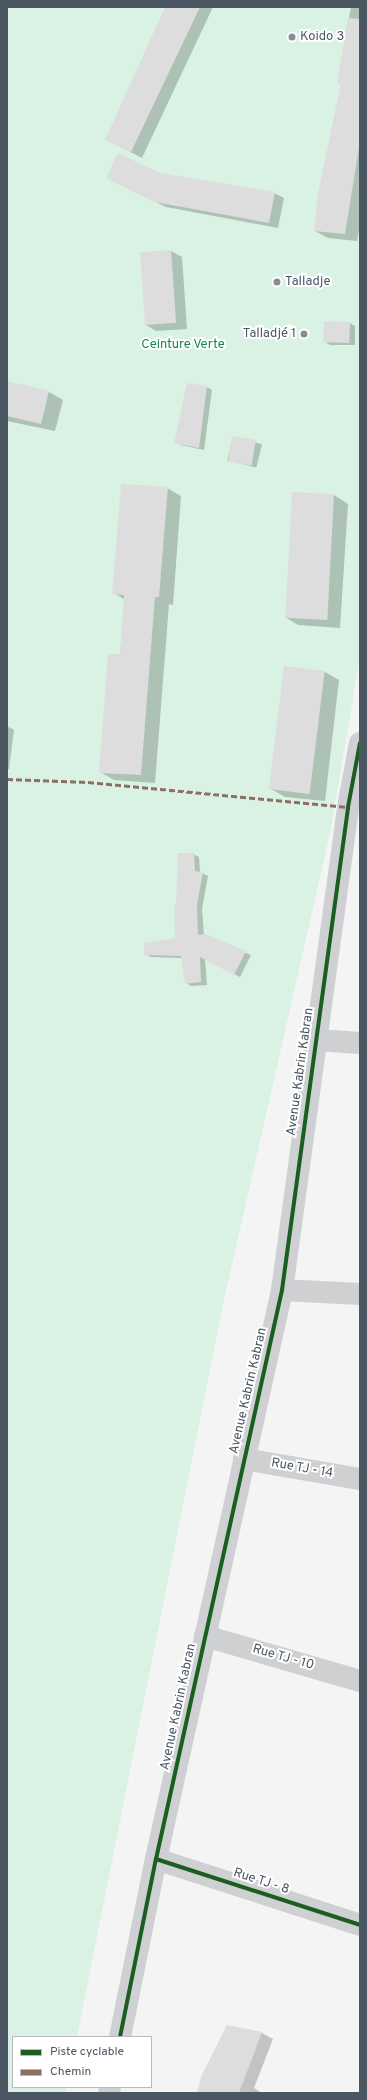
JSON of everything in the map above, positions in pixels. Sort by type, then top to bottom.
[{"type":"street","name":"Avenue Kabrin Kabran","points":[[120,2036],[156,1859],[282,1290],[316,1040],[354,807],[360,743]]},
{"type":"street","points":[[316,1040],[360,1043]]},
{"type":"street","points":[[282,1290],[360,1294]]},
{"type":"street","name":"Rue TJ - 14","points":[[244,1459],[360,1479]]},
{"type":"street","name":"Rue TJ - 10","points":[[205,1636],[360,1681]]},
{"type":"street","name":"Rue TJ - 8","points":[[156,1859],[360,1925]]},
{"type":"green space","name":"Ceinture Verte","points":[[7,7],[360,7],[360,658],[330,833],[225,1295],[77,2036],[12,2036],[12,2088],[67,2088],[66,2093],[7,2093]]},
{"type":"building","points":[[165,7],[200,7],[131,152],[105,140]]},
{"type":"building","points":[[348,18],[360,19],[360,142],[345,234],[314,231],[318,194],[341,83],[337,83]]},
{"type":"building","points":[[118,153],[160,173],[275,192],[269,223],[155,202],[106,178]]},
{"type":"building","points":[[171,250],[176,323],[145,325],[140,252]]},
{"type":"building","points":[[324,321],[350,322],[349,343],[323,342]]},
{"type":"building","points":[[7,381],[49,391],[41,424],[7,416]]},
{"type":"building","points":[[187,383],[207,386],[199,448],[174,443]]},
{"type":"building","points":[[232,436],[256,440],[252,465],[228,462]]},
{"type":"building","points":[[121,484],[168,487],[159,597],[155,597],[141,775],[99,773],[108,654],[120,654],[124,595],[112,594]]},
{"type":"building","points":[[292,492],[334,494],[327,620],[285,618]]},
{"type":"building","points":[[284,666],[325,671],[310,794],[269,789]]},
{"type":"building","points":[[178,853],[194,853],[195,871],[203,872],[197,905],[198,935],[205,934],[246,951],[234,975],[200,957],[201,982],[185,984],[181,956],[144,955],[144,943],[175,938],[174,904],[176,905]]},
{"type":"building","points":[[227,2025],[262,2032],[239,2093],[197,2093],[201,2077]]},
{"type":"marked path","points":[[7,779],[88,782],[348,807]]},
{"type":"cycle path","points":[[120,2036],[156,1859],[282,1290],[348,807],[360,743]]},
{"type":"cycle path","points":[[156,1859],[360,1925]]},
{"type":"place","name":"Koido 3","points":[[292,37]]},
{"type":"place","name":"Talladje","points":[[277,282]]},
{"type":"place","name":"Talladjé 1","points":[[304,334]]}]
